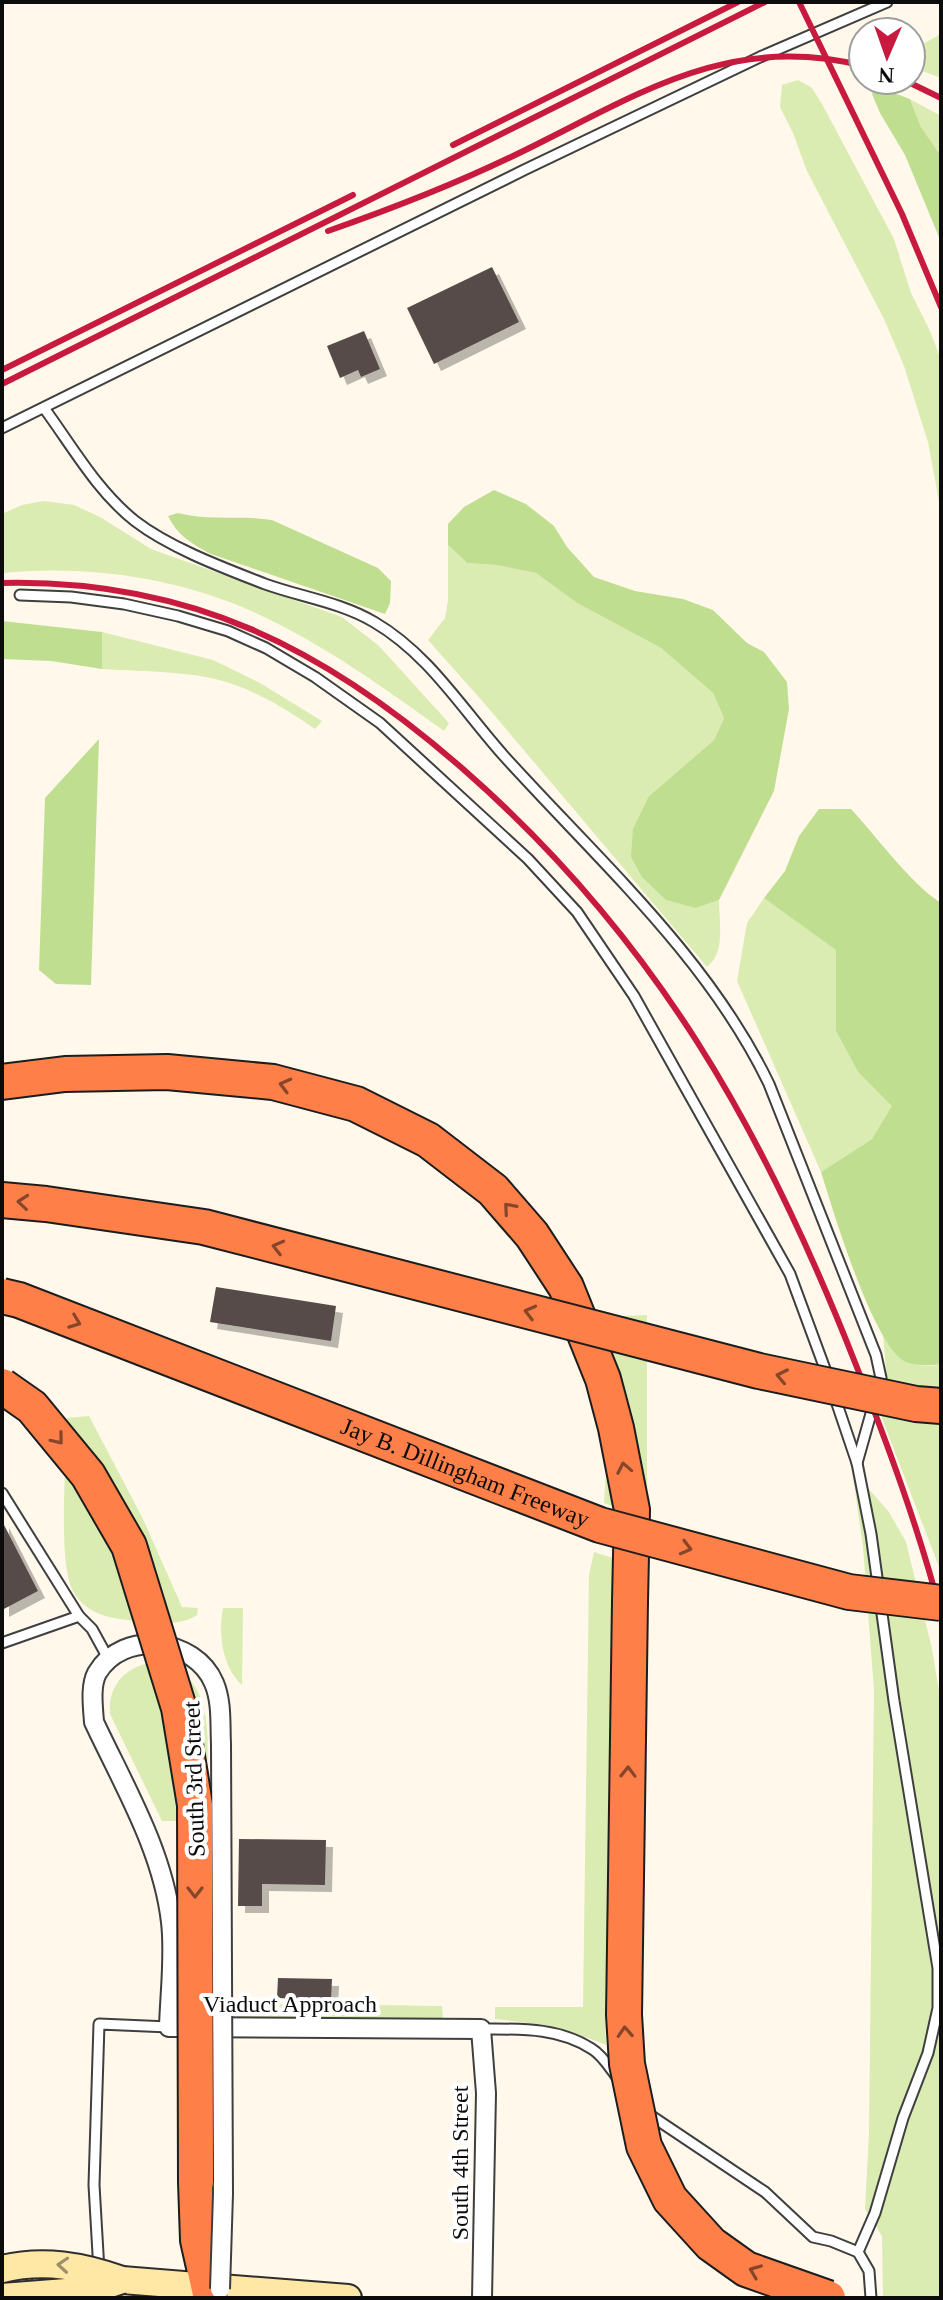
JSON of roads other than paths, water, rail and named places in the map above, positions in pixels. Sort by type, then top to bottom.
[{"type":"highway","points":[[2,1082],[65,1074],[167,1072],[273,1082],[356,1104],[428,1140],[493,1190],[532,1235],[566,1287],[603,1379],[632,1510],[624,2015],[627,2064],[644,2146],[670,2199],[711,2244],[746,2269],[828,2298]]},
{"type":"highway","points":[[2,1200],[204,1227],[759,1371],[916,1404],[941,1406]]},
{"type":"highway","name":"Jay B. Dillingham Freeway","points":[[2,1296],[600,1525],[849,1592],[941,1603]]},
{"type":"highway","points":[[2,1386],[32,1407],[88,1475],[129,1546],[179,1708],[195,1805],[198,2240],[215,2294]]},
{"type":"main road","points":[[12,2274],[61,2264],[91,2269],[112,2289]]},
{"type":"main road","points":[[2,2297],[112,2289],[348,2298]]},
{"type":"street","name":"South 3rd Street","points":[[169,2027],[171,1925],[164,1881],[153,1850],[94,1722],[96,1674],[109,1660],[140,1645],[167,1645],[184,1650],[202,1663],[219,1701],[223,2194],[215,2294]]},
{"type":"street","name":"Viaduct Approach","points":[[169,2027],[481,2029]]},
{"type":"street","name":"South 4th Street","points":[[481,2029],[486,2093],[482,2298]]},
{"type":"street","points":[[2,2283],[12,2274]]},
{"type":"lane","points":[[2,428],[621,123],[760,57],[887,2]]},
{"type":"lane","points":[[44,408],[103,490],[135,521],[219,565],[267,585],[346,608],[365,617],[423,661],[501,753],[700,972],[751,1045],[769,1084],[876,1355],[881,1378],[857,1463]]},
{"type":"lane","points":[[20,595],[71,597],[138,607],[228,631],[266,648],[315,677],[380,723],[528,859],[577,912],[634,996],[790,1274],[820,1351],[857,1463],[871,1534],[894,1701],[938,1968],[938,2008],[928,2053],[903,2118],[875,2213],[858,2252]]},
{"type":"lane","points":[[2,1493],[79,1616],[92,1629],[109,1660]]},
{"type":"lane","points":[[2,1643],[79,1616]]},
{"type":"lane","name":"Viaduct Approach","points":[[112,2289],[94,2185],[99,2024],[169,2027]]},
{"type":"lane","points":[[481,2029],[531,2029],[564,2035],[594,2050],[652,2118],[765,2192],[813,2237],[858,2252],[869,2271],[871,2298]]},
{"type":"railway","points":[[453,145],[738,2]]},
{"type":"railway","points":[[2,384],[765,2]]},
{"type":"railway","points":[[799,2],[902,214],[941,307]]},
{"type":"railway","points":[[328,231],[468,177],[681,76],[723,64],[767,57],[813,57],[847,63]]},
{"type":"railway","points":[[927,91],[941,98]]},
{"type":"railway","points":[[2,370],[353,195]]},
{"type":"railway","points":[[2,583],[70,585],[134,593],[194,608],[251,629],[306,656],[359,688],[463,769],[532,833],[593,900],[648,970],[697,1042],[783,1196],[821,1279],[880,1427],[913,1519],[941,1614]]}]
